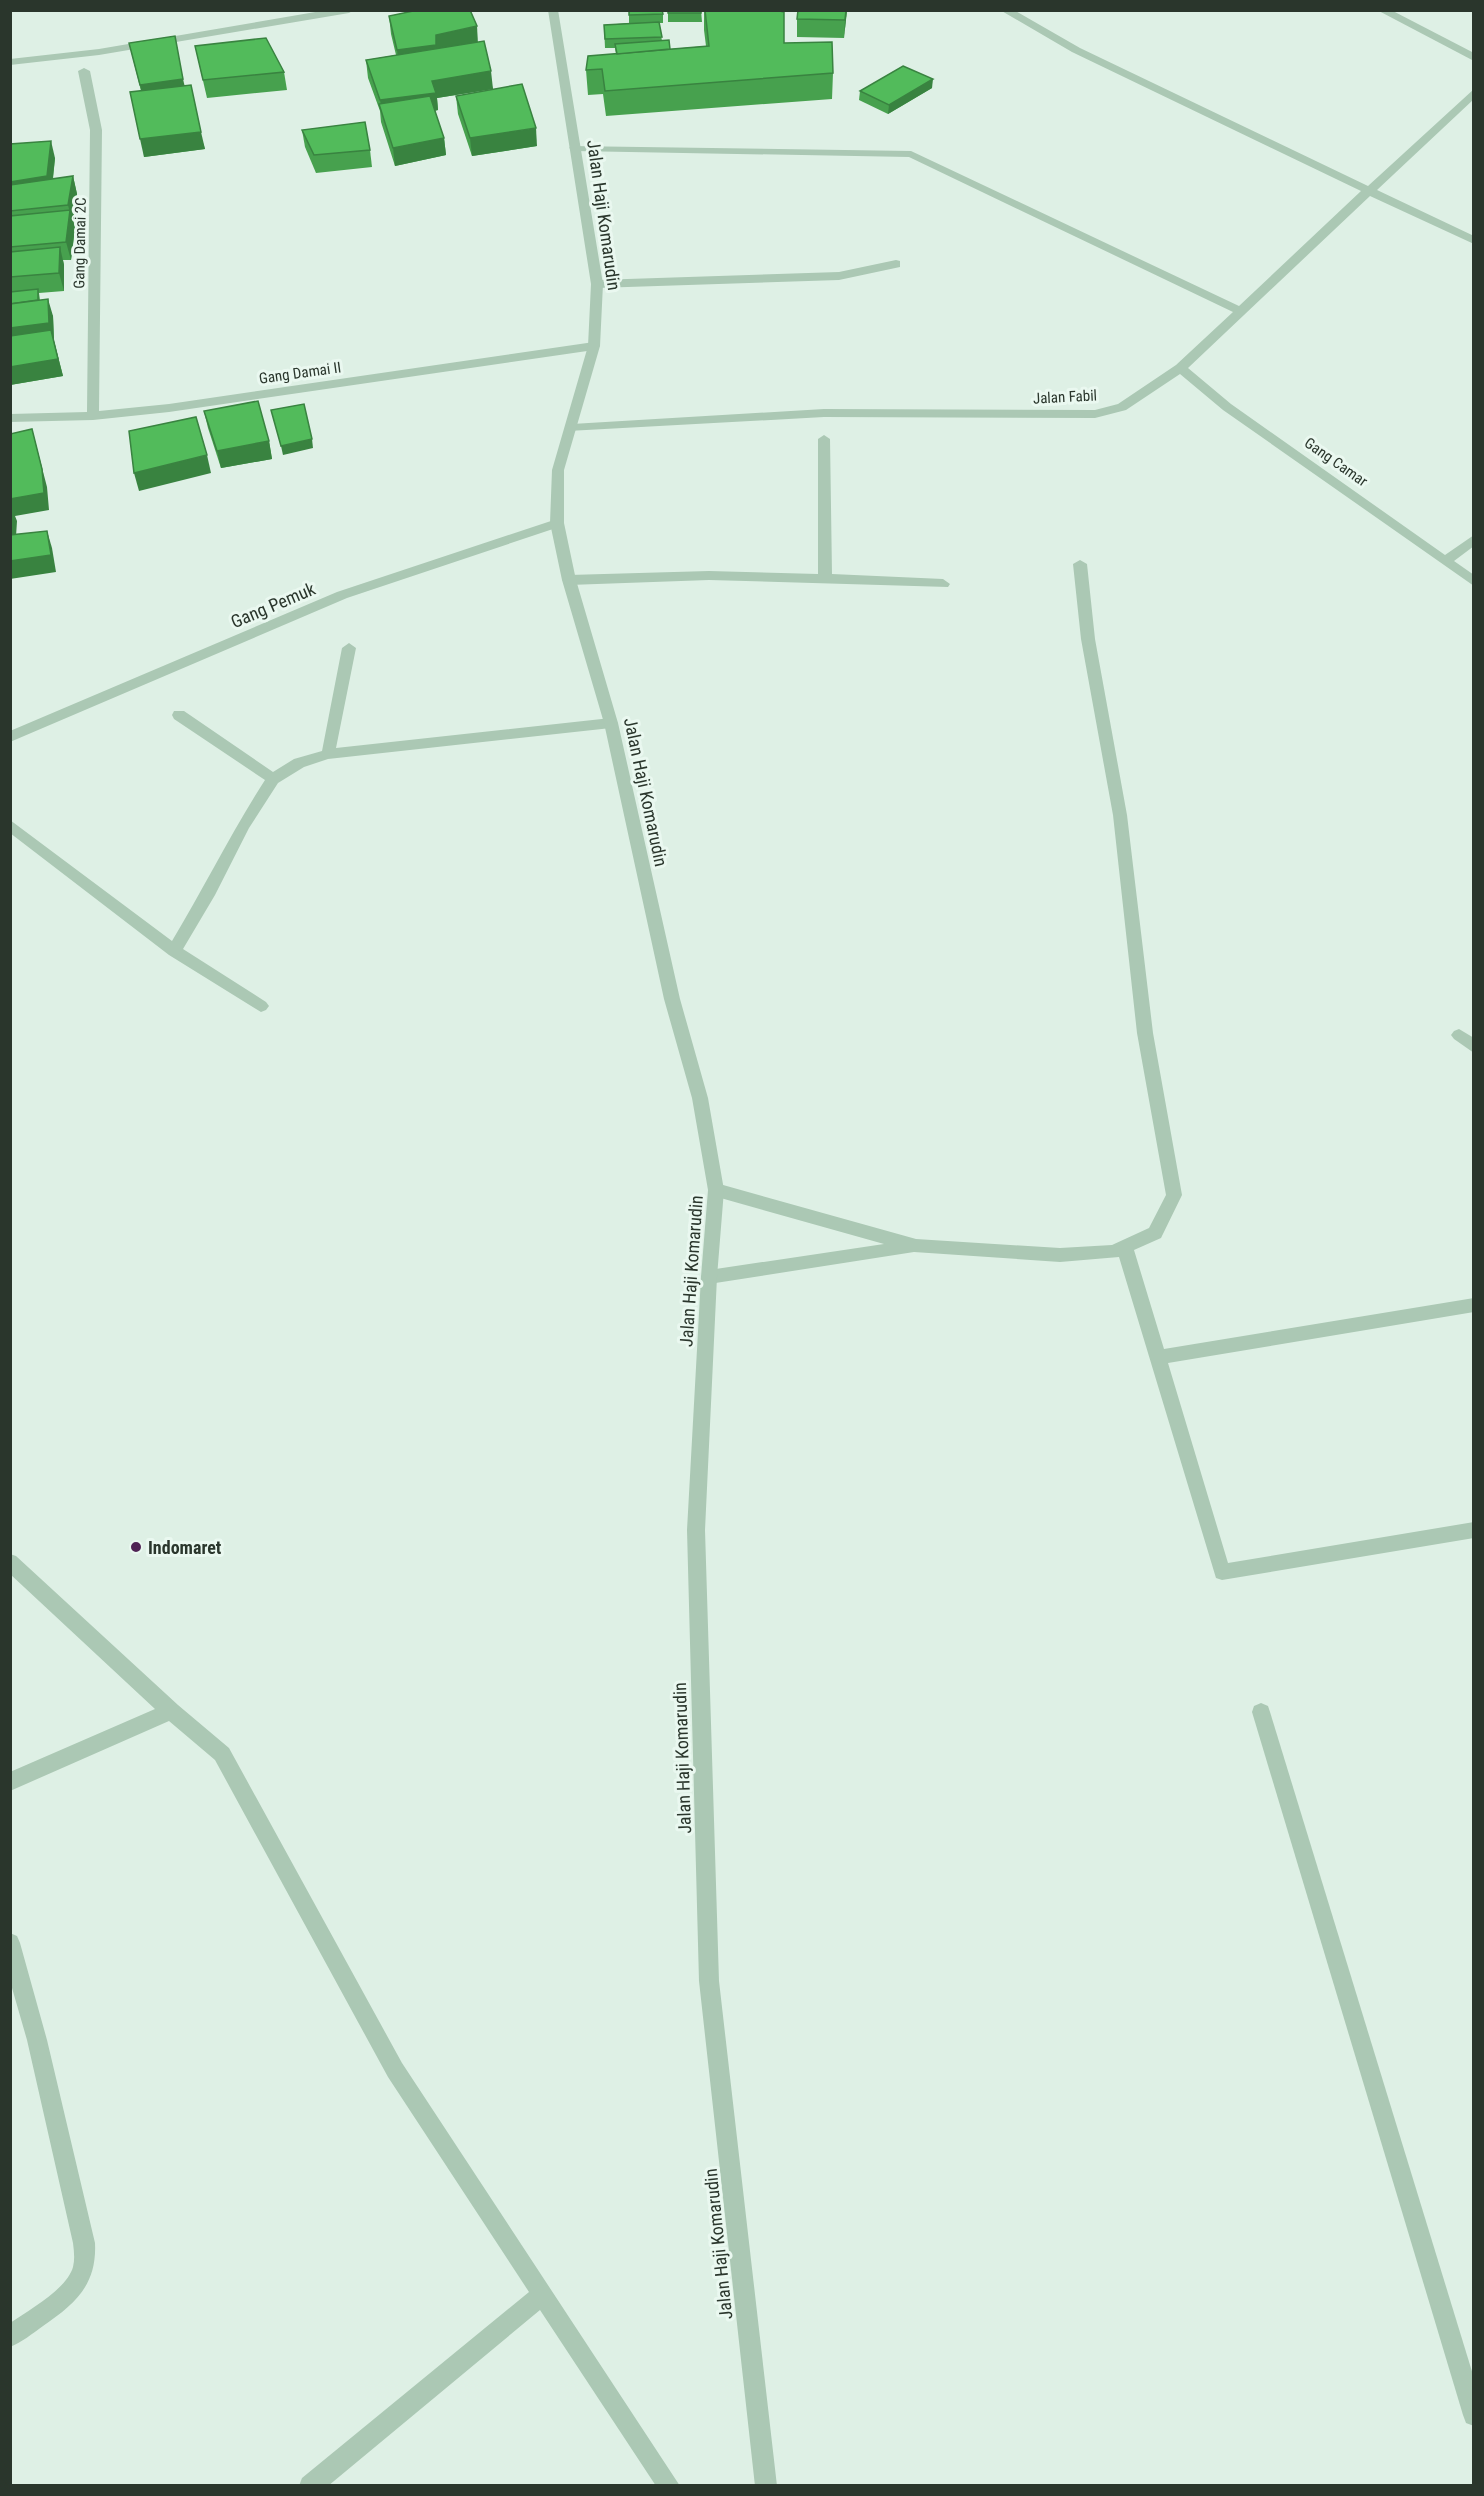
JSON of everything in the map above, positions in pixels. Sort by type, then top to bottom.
[{"type":"street","points":[[10,62],[99,52],[349,10]]},
{"type":"street","name":"Jalan Haji Komarudin","points":[[553,10],[597,284],[594,346],[558,470],[557,523],[569,580],[611,723],[672,999],[700,1098],[716,1190],[709,1277],[696,1530],[709,1981],[766,2486]]},
{"type":"street","points":[[1005,10],[1076,50],[1473,241]]},
{"type":"street","points":[[1382,10],[1473,58]]},
{"type":"street","name":"Gang Damai 2C","points":[[84,71],[96,130],[93,416]]},
{"type":"street","name":"Jalan Fabil","points":[[572,428],[824,413],[1095,414],[1122,407],[1180,368],[1473,92]]},
{"type":"street","points":[[575,148],[911,154],[1241,311]]},
{"type":"street","points":[[597,284],[839,276],[896,264]]},
{"type":"street","name":"Gang Damai II","points":[[10,418],[93,416],[169,408],[594,346]]},
{"type":"street","name":"Gang Camar","points":[[1180,368],[1227,407],[1473,582]]},
{"type":"street","points":[[824,439],[825,577]]},
{"type":"street","name":"Gang Pemuk","points":[[10,737],[342,595],[557,523]]},
{"type":"street","points":[[1445,561],[1473,539]]},
{"type":"street","points":[[716,1190],[916,1246],[1060,1255],[1114,1252],[1155,1233],[1174,1195],[1145,1033],[1120,815],[1088,639],[1080,564]]},
{"type":"street","points":[[569,580],[621,577],[825,577],[943,584]]},
{"type":"street","points":[[328,754],[349,648]]},
{"type":"street","points":[[179,715],[273,779]]},
{"type":"street","points":[[174,951],[208,895],[243,826],[273,779],[299,763],[328,754],[611,723]]},
{"type":"street","points":[[10,825],[174,951],[261,1006]]},
{"type":"street","points":[[1459,1035],[1473,1047]]},
{"type":"street","points":[[709,1277],[916,1246]]},
{"type":"street","points":[[1125,1248],[1222,1572],[1473,1530]]},
{"type":"street","points":[[1158,1357],[1473,1305]]},
{"type":"street","points":[[10,1562],[171,1711],[222,1754],[395,2070],[669,2486]]},
{"type":"street","points":[[10,1782],[171,1711]]},
{"type":"street","points":[[1261,1712],[1473,2415]]},
{"type":"street","points":[[10,1943],[37,2040],[84,2243],[84,2268],[77,2284],[60,2300],[10,2336]]},
{"type":"street","points":[[310,2486],[543,2294]]},
{"type":"building","points":[[418,10],[470,10],[477,26],[436,35],[436,45],[397,50],[389,16]]},
{"type":"building","points":[[629,10],[662,10],[663,14],[629,15]]},
{"type":"building","points":[[668,10],[701,10],[701,13],[668,13]]},
{"type":"building","points":[[705,10],[784,12],[784,43],[832,42],[833,73],[605,91],[602,69],[586,70],[588,56],[709,46]]},
{"type":"building","points":[[798,10],[846,10],[845,20],[797,19]]},
{"type":"building","points":[[659,22],[662,37],[605,39],[604,25]]},
{"type":"building","points":[[175,36],[183,79],[140,85],[129,43]]},
{"type":"building","points":[[266,38],[284,72],[203,80],[195,46]]},
{"type":"building","points":[[669,40],[670,49],[617,54],[615,44]]},
{"type":"building","points":[[484,41],[491,71],[432,81],[436,93],[380,100],[366,60]]},
{"type":"building","points":[[903,66],[933,79],[889,105],[860,91]]},
{"type":"building","points":[[522,84],[536,128],[470,138],[456,96]]},
{"type":"building","points":[[191,85],[201,132],[140,139],[130,92]]},
{"type":"building","points":[[430,96],[444,138],[393,148],[379,104]]},
{"type":"building","points":[[365,122],[370,150],[314,155],[302,130]]},
{"type":"building","points":[[51,141],[47,176],[10,182],[10,144]]},
{"type":"building","points":[[73,176],[68,205],[10,211],[10,185]]},
{"type":"building","points":[[70,210],[66,242],[10,247],[10,216]]},
{"type":"building","points":[[60,247],[59,273],[10,277],[10,252]]},
{"type":"building","points":[[38,289],[38,300],[10,304],[10,292]]},
{"type":"building","points":[[48,299],[49,323],[10,328],[10,304]]},
{"type":"building","points":[[51,330],[58,359],[10,367],[10,336]]},
{"type":"building","points":[[258,401],[269,441],[217,451],[204,411]]},
{"type":"building","points":[[304,404],[312,439],[281,446],[271,410]]},
{"type":"building","points":[[196,417],[207,455],[134,473],[129,431]]},
{"type":"building","points":[[32,429],[42,469],[44,493],[10,499],[10,434]]},
{"type":"building","points":[[47,531],[51,555],[10,561],[10,535]]},
{"type":"place","name":"Indomaret","points":[[136,1547]]}]
